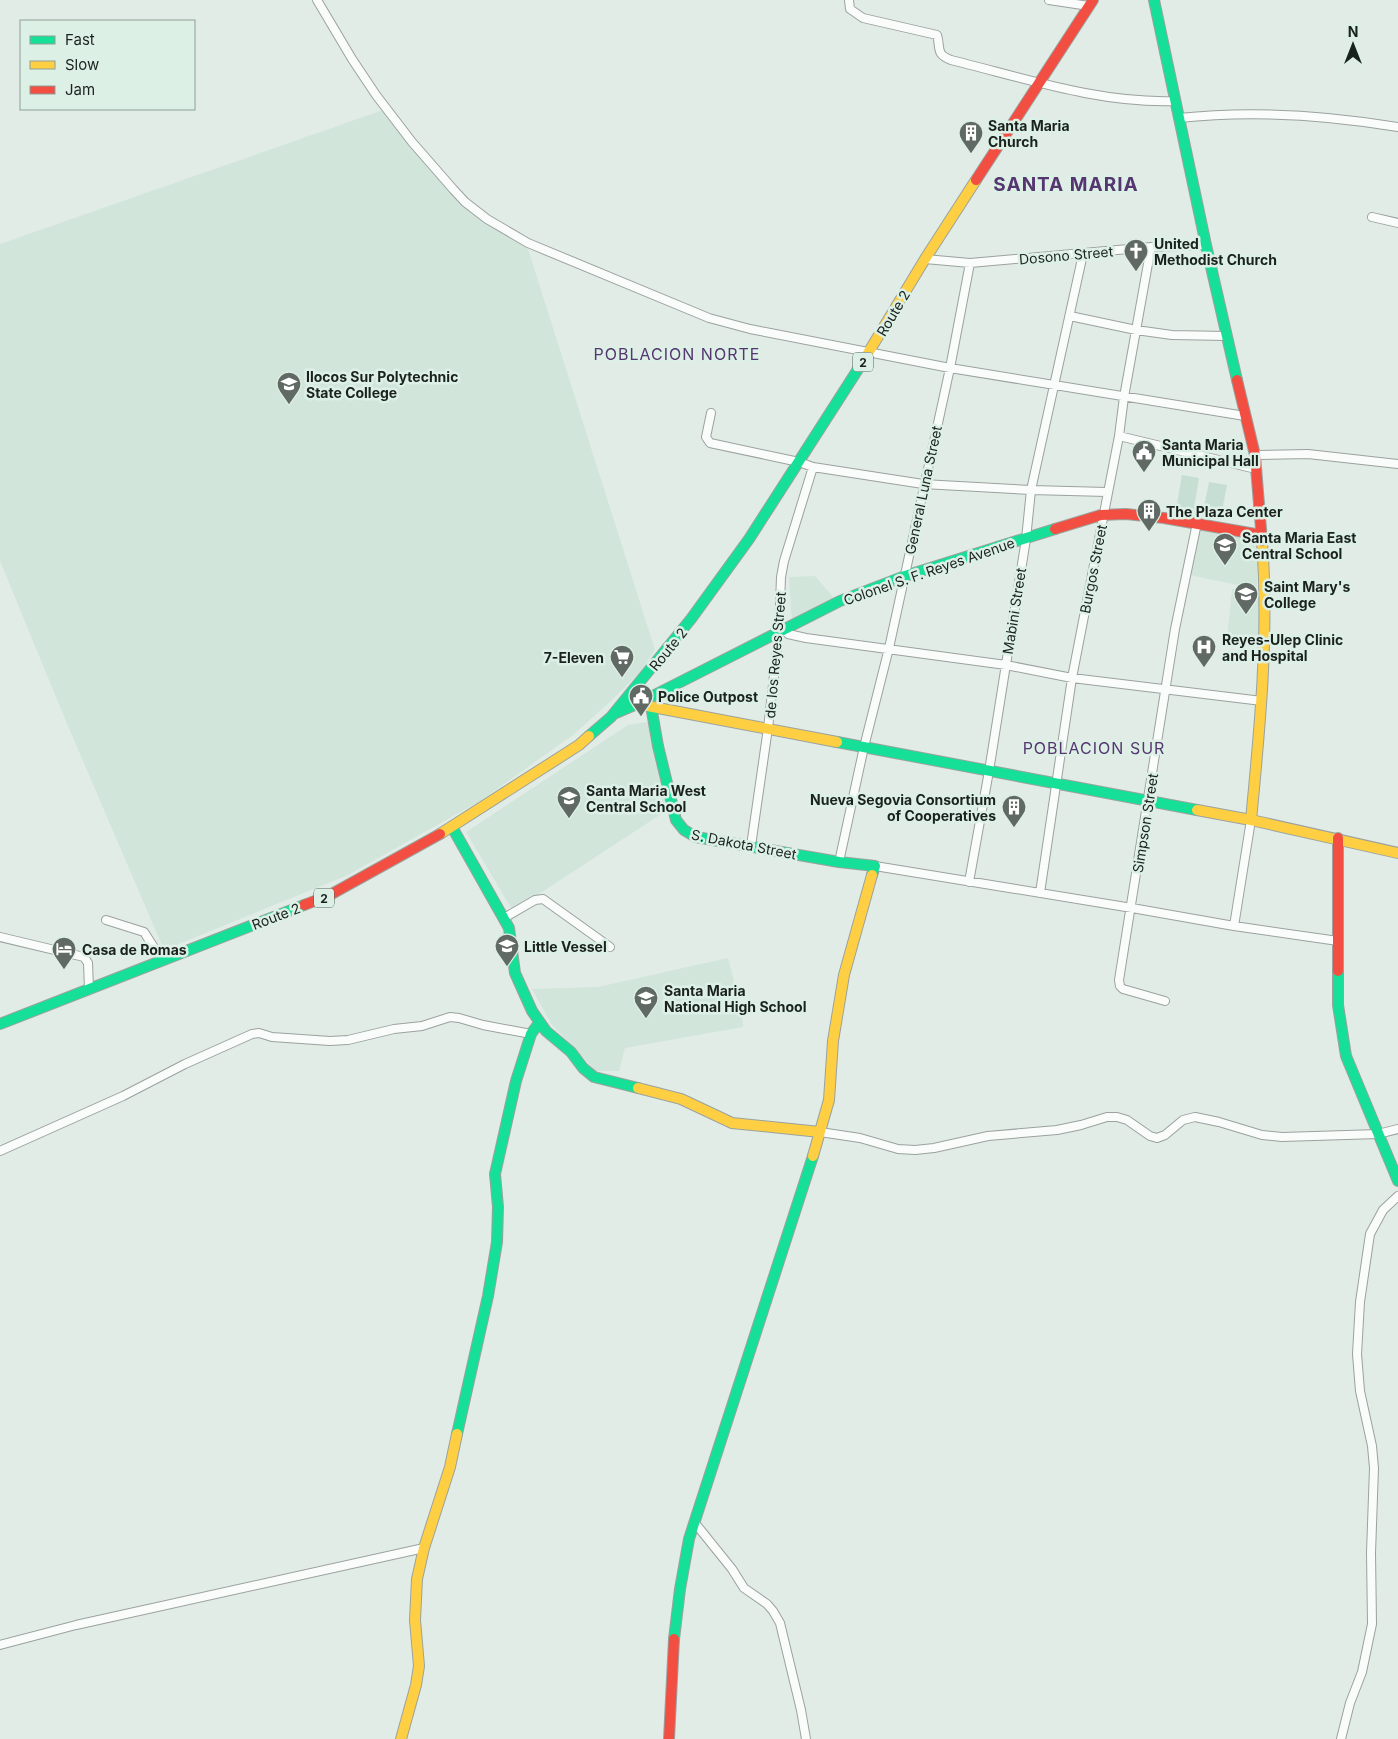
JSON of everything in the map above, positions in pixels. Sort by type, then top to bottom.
[{"type":"main road","points":[[1154,0],[1206,245],[1255,455],[1265,582],[1262,701],[1251,820]]},
{"type":"main road","name":"Route 2","points":[[0,1024],[328,896],[452,827],[578,745],[616,713],[697,611],[749,539],[925,259],[1091,3]]},
{"type":"main road","name":"Colonel S. F. Reyes Avenue","points":[[616,713],[840,601],[905,576],[1104,514],[1152,516],[1262,535]]},
{"type":"main road","points":[[637,704],[1057,785],[1251,820],[1338,838],[1398,854]]},
{"type":"main road","name":"S. Dakota Street","points":[[651,706],[674,810],[680,828],[686,833],[696,837],[839,862],[875,866]]},
{"type":"main road","points":[[452,827],[509,928],[514,967],[519,986],[539,1023],[574,1055],[583,1069],[594,1077],[680,1099],[732,1123],[819,1136]]},
{"type":"main road","points":[[1338,838],[1338,1005],[1346,1056],[1398,1181]]},
{"type":"main road","points":[[669,1739],[677,1608],[681,1574],[695,1523],[810,1165],[829,1100],[833,1041],[844,975],[875,866]]},
{"type":"main road","points":[[401,1739],[416,1685],[419,1666],[416,1602],[417,1579],[424,1548],[450,1467],[488,1296],[497,1242],[499,1223],[495,1174],[516,1081],[531,1034],[539,1023]]},
{"type":"street","points":[[317,0],[352,59],[412,142],[465,202],[487,219],[528,243],[708,318],[750,329],[950,368],[1245,416]]},
{"type":"street","points":[[849,0],[850,9],[863,18],[937,35],[939,51],[945,58],[1095,94],[1128,99],[1176,101]]},
{"type":"street","points":[[1049,0],[1091,3]]},
{"type":"street","points":[[1179,118],[1262,113],[1361,121],[1398,127]]},
{"type":"street","points":[[1372,217],[1398,223]]},
{"type":"street","name":"Dosono Street","points":[[925,259],[970,263],[1083,254],[1151,246],[1206,245]]},
{"type":"street","name":"Burgos Street","points":[[1040,893],[1072,678],[1119,436],[1124,397],[1151,246]]},
{"type":"street","name":"Mabini Street","points":[[969,882],[1006,666],[1026,539],[1031,490],[1083,254]]},
{"type":"street","name":"General Luna Street","points":[[839,862],[905,576],[950,368],[970,263]]},
{"type":"street","points":[[1070,316],[1136,330],[1172,335],[1227,336]]},
{"type":"street","points":[[711,413],[706,437],[710,443],[799,462],[813,467],[924,484],[1107,492]]},
{"type":"street","points":[[1119,436],[1256,469]]},
{"type":"street","points":[[1255,455],[1308,454],[1398,464]]},
{"type":"street","name":"de los Reyes Street","points":[[751,846],[781,631],[781,578],[784,561],[813,467]]},
{"type":"street","name":"Simpson Street","points":[[1165,1001],[1123,989],[1120,986],[1119,980],[1149,802],[1175,629],[1197,523]]},
{"type":"street","points":[[781,631],[806,638],[889,648],[1072,678],[1262,701]]},
{"type":"street","points":[[1234,926],[1251,820]]},
{"type":"street","points":[[875,866],[1234,926],[1338,941]]},
{"type":"street","points":[[504,918],[535,900],[543,899],[610,947]]},
{"type":"street","points":[[106,920],[144,932],[162,960]]},
{"type":"street","points":[[0,937],[84,957],[88,963],[89,988]]},
{"type":"street","points":[[0,1151],[123,1096],[252,1034],[258,1033],[272,1037],[330,1042],[348,1040],[394,1029],[422,1026],[450,1018],[459,1018],[483,1025],[531,1034]]},
{"type":"street","points":[[819,1136],[860,1138],[898,1149],[915,1150],[934,1148],[988,1136],[1057,1130],[1107,1117],[1127,1120],[1150,1136],[1157,1138],[1165,1135],[1183,1120],[1196,1117],[1272,1136],[1305,1137],[1378,1134],[1398,1129]]},
{"type":"street","points":[[1341,1739],[1350,1703],[1362,1672],[1372,1624],[1371,1553],[1374,1468],[1372,1446],[1360,1391],[1357,1354],[1360,1302],[1370,1234],[1383,1210],[1398,1196]]},
{"type":"street","points":[[695,1523],[732,1569],[744,1588],[766,1604],[780,1623],[806,1739]]},
{"type":"street","points":[[0,1645],[86,1622],[424,1548]]},
{"type":"shaded area","name":"Ilocos Sur Polytechnic State College","points":[[383,110],[419,156],[467,209],[528,249],[655,650],[640,672],[573,735],[480,801],[348,875],[164,950],[0,561],[0,244]]},
{"type":"shaded area","points":[[1182,475],[1199,478],[1193,514],[1176,510]]},
{"type":"shaded area","points":[[1209,482],[1227,485],[1221,516],[1203,512]]},
{"type":"shaded area","name":"Santa Maria East Central School","points":[[1200,530],[1255,540],[1258,555],[1257,589],[1189,575]]},
{"type":"shaded area","points":[[815,576],[835,599],[792,622],[789,577]]},
{"type":"shaded area","name":"Saint Mary's College","points":[[1232,589],[1264,591],[1262,641],[1227,638]]},
{"type":"shaded area","name":"Santa Maria West Central School","points":[[654,721],[672,807],[513,911],[466,832],[628,725]]},
{"type":"shaded area","name":"Santa Maria National High School","points":[[728,958],[742,1013],[743,1027],[625,1048],[619,1071],[596,1071],[552,1025],[532,989],[598,987]]},
{"type":"traffic: fast","points":[[1154,0],[1237,380]]},
{"type":"traffic: fast","points":[[589,736],[611,717],[691,619],[749,539],[862,363]]},
{"type":"traffic: fast","points":[[616,713],[840,601],[905,576],[1055,529]]},
{"type":"traffic: fast","points":[[651,706],[658,746],[676,820],[684,830],[696,837],[839,862],[875,866],[872,875]]},
{"type":"traffic: fast","points":[[837,742],[1197,810]]},
{"type":"traffic: fast","points":[[452,827],[509,928],[515,973],[532,1011],[546,1031],[571,1052],[583,1068],[594,1077],[638,1088]]},
{"type":"traffic: fast","points":[[0,1024],[304,905]]},
{"type":"traffic: fast","points":[[1338,971],[1338,1005],[1346,1056],[1398,1181]]},
{"type":"traffic: fast","points":[[457,1434],[488,1296],[497,1242],[498,1207],[495,1174],[516,1081],[531,1034],[539,1023]]},
{"type":"traffic: fast","points":[[674,1639],[689,1539],[813,1156]]},
{"type":"traffic: slow","points":[[862,363],[925,259],[976,180]]},
{"type":"traffic: slow","points":[[1251,820],[1264,646],[1262,541]]},
{"type":"traffic: slow","points":[[637,704],[837,742]]},
{"type":"traffic: slow","points":[[440,834],[579,745],[589,736]]},
{"type":"traffic: slow","points":[[1197,810],[1251,820],[1398,853]]},
{"type":"traffic: slow","points":[[813,1156],[829,1100],[833,1041],[844,975],[872,875]]},
{"type":"traffic: slow","points":[[638,1088],[681,1099],[732,1123],[820,1132]]},
{"type":"traffic: slow","points":[[401,1739],[416,1685],[419,1666],[415,1620],[417,1579],[424,1548],[450,1467],[457,1434]]},
{"type":"traffic: jam","points":[[976,180],[1093,0]]},
{"type":"traffic: jam","points":[[1237,380],[1255,455],[1262,541]]},
{"type":"traffic: jam","points":[[1055,529],[1101,515],[1126,514],[1164,518],[1261,535]]},
{"type":"traffic: jam","points":[[304,905],[328,896],[440,834]]},
{"type":"traffic: jam","points":[[1338,838],[1338,971]]},
{"type":"traffic: jam","points":[[669,1739],[674,1639]]},
{"type":"place","name":"Santa Maria Church","points":[[971,154]]},
{"type":"place","name":"United Methodist Church","points":[[1136,272]]},
{"type":"place","name":"Ilocos Sur Polytechnic State College","points":[[289,405]]},
{"type":"place","name":"Santa Maria Municipal Hall","points":[[1144,473]]},
{"type":"place","name":"The Plaza Center","points":[[1149,532]]},
{"type":"place","name":"Santa Maria East Central School","points":[[1225,566]]},
{"type":"place","name":"Saint Mary's College","points":[[1246,615]]},
{"type":"place","name":"Reyes-Ulep Clinic and Hospital","points":[[1204,668]]},
{"type":"place","name":"7-Eleven","points":[[622,678]]},
{"type":"place","name":"Police Outpost","points":[[641,717]]},
{"type":"place","name":"Santa Maria West Central School","points":[[569,819]]},
{"type":"place","name":"Nueva Segovia Consortium of Cooperatives","points":[[1014,828]]},
{"type":"place","name":"Little Vessel","points":[[507,967]]},
{"type":"place","name":"Casa de Romas","points":[[64,970]]},
{"type":"place","name":"Santa Maria National High School","points":[[646,1019]]},
{"type":"district","name":"SANTA MARIA","points":[[1066,184]]},
{"type":"district","name":"POBLACION NORTE","points":[[677,354]]},
{"type":"district","name":"POBLACION SUR","points":[[1094,748]]}]
